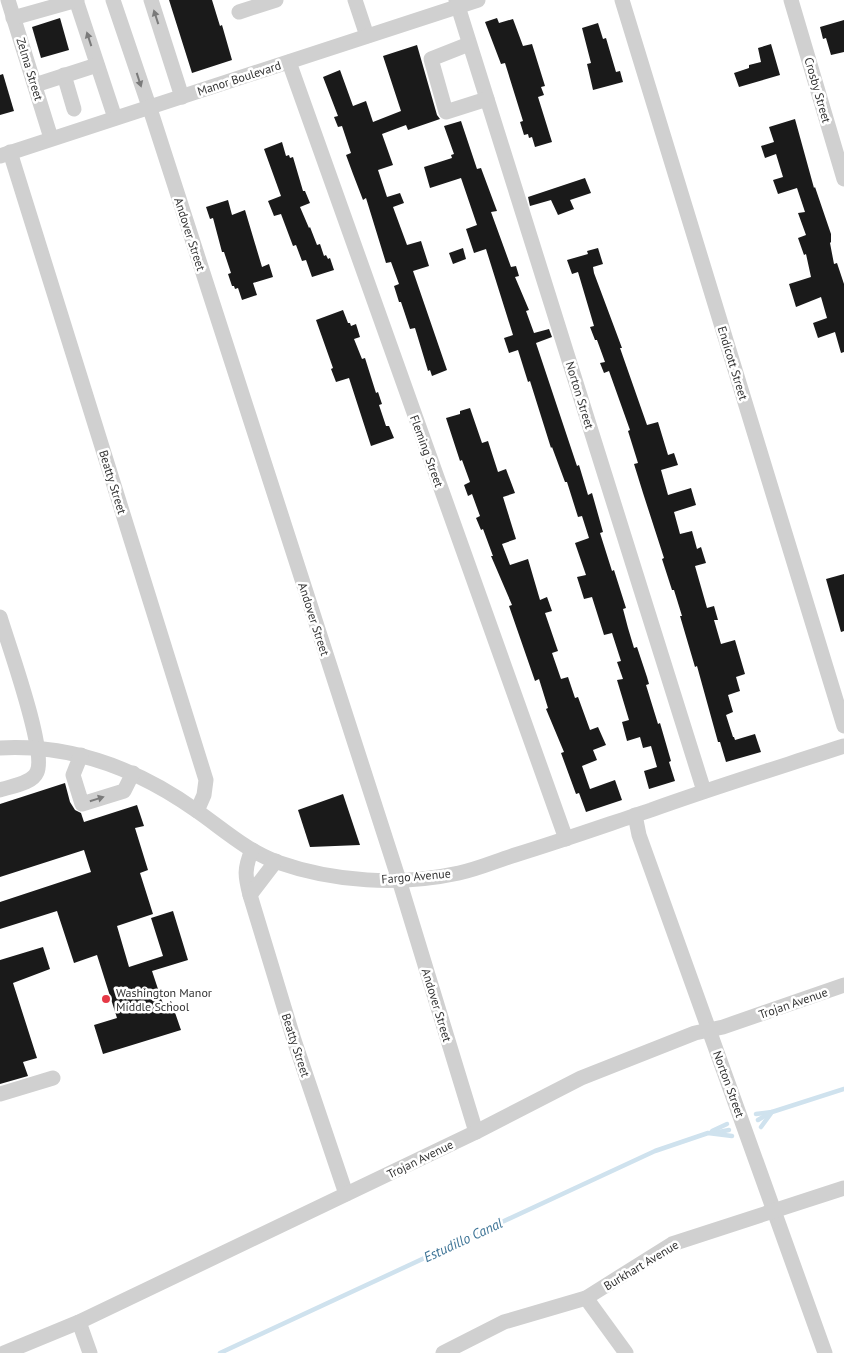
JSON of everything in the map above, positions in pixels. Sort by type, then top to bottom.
[{"type":"street","name":"Zelma Street","points":[[8,0],[52,138]]},
{"type":"street","points":[[13,18],[77,0],[115,118]]},
{"type":"street","name":"Andover Street","points":[[113,0],[399,880],[476,1132]]},
{"type":"street","points":[[151,0],[182,97]]},
{"type":"street","points":[[239,12],[276,0]]},
{"type":"street","points":[[355,0],[367,36]]},
{"type":"street","name":"Manor Boulevard","points":[[5,154],[367,36],[457,3],[478,0]]},
{"type":"street","name":"Endicott Street","points":[[622,0],[844,726]]},
{"type":"street","name":"Crosby Street","points":[[791,0],[844,180]]},
{"type":"street","name":"Norton Street","points":[[457,3],[704,791]]},
{"type":"street","points":[[470,44],[431,59],[446,112],[487,99]]},
{"type":"street","name":"Fleming Street","points":[[289,62],[566,839]]},
{"type":"street","points":[[35,85],[97,65]]},
{"type":"street","points":[[64,76],[74,109]]},
{"type":"street","name":"Beatty Street","points":[[5,154],[206,780],[204,795],[197,810]]},
{"type":"street","points":[[0,617],[39,747],[38,772],[31,780],[0,790]]},
{"type":"street","name":"Fargo Avenue","points":[[0,748],[39,747],[81,755],[119,766],[157,785],[197,810],[252,850],[276,862],[326,875],[358,880],[399,880],[459,873],[844,746]]},
{"type":"street","points":[[81,755],[73,775],[82,804],[124,791],[133,773]]},
{"type":"street","name":"Norton Street","points":[[635,815],[639,835],[825,1353]]},
{"type":"street","name":"Beatty Street","points":[[252,850],[246,865],[246,878],[250,895],[294,1040],[346,1194]]},
{"type":"street","points":[[250,895],[276,862]]},
{"type":"street","name":"Trojan Avenue","points":[[4,1353],[79,1322],[476,1132],[581,1078],[709,1029],[723,1027],[844,985]]},
{"type":"street","points":[[0,1094],[52,1078]]},
{"type":"street","name":"Burkhart Avenue","points":[[443,1353],[504,1322],[586,1298],[672,1244],[844,1188]]},
{"type":"street","points":[[586,1298],[626,1353]]},
{"type":"street","points":[[79,1322],[90,1353]]},
{"type":"building","points":[[169,0],[212,0],[220,26],[222,25],[232,60],[192,73]]},
{"type":"building","points":[[60,18],[69,50],[41,58],[32,27]]},
{"type":"building","points":[[497,18],[499,23],[513,19],[523,46],[532,44],[545,86],[541,87],[544,95],[538,97],[552,142],[535,147],[532,137],[529,138],[528,134],[524,135],[520,122],[523,121],[505,63],[501,64],[485,22]]},
{"type":"building","points":[[844,20],[844,52],[831,55],[826,38],[823,39],[820,27]]},
{"type":"building","points":[[598,23],[603,39],[606,38],[616,72],[620,71],[623,82],[593,90],[587,64],[591,63],[582,28]]},
{"type":"building","points":[[771,44],[780,75],[739,87],[734,73],[749,68],[749,65],[761,62],[758,48]]},
{"type":"building","points":[[417,45],[437,115],[440,119],[408,130],[406,125],[382,134],[393,165],[378,170],[387,197],[400,193],[404,203],[393,207],[407,245],[421,241],[429,266],[413,271],[447,370],[432,376],[430,370],[428,371],[415,328],[410,329],[401,302],[399,302],[394,286],[399,284],[391,262],[386,263],[366,198],[363,200],[346,155],[351,153],[342,126],[338,127],[334,117],[338,116],[323,77],[340,70],[353,106],[366,101],[373,122],[401,111],[383,56]]},
{"type":"building","points":[[3,74],[14,111],[0,115],[0,75]]},
{"type":"building","points":[[795,119],[814,188],[831,234],[830,243],[834,264],[837,263],[844,284],[844,352],[841,353],[835,332],[818,338],[813,323],[827,318],[821,297],[796,307],[789,284],[811,277],[806,254],[804,255],[798,238],[806,235],[798,213],[805,212],[797,188],[778,194],[773,180],[783,177],[776,154],[765,158],[761,146],[774,142],[769,127]]},
{"type":"building","points":[[461,121],[477,169],[481,168],[497,211],[491,212],[511,267],[516,266],[519,276],[515,277],[529,310],[526,311],[534,333],[549,329],[552,337],[536,343],[577,466],[579,465],[588,495],[592,493],[603,532],[600,533],[626,608],[623,609],[628,628],[634,648],[637,647],[647,677],[649,684],[646,685],[671,761],[669,762],[675,781],[649,789],[644,771],[657,767],[651,746],[643,748],[640,737],[627,741],[622,722],[629,720],[617,680],[623,679],[617,662],[621,661],[612,633],[604,635],[592,597],[584,599],[577,577],[586,575],[575,543],[589,538],[582,516],[578,517],[567,482],[565,482],[551,448],[518,350],[509,353],[504,338],[513,335],[486,249],[474,253],[466,229],[477,225],[461,178],[430,188],[424,167],[452,158],[451,155],[454,154],[444,126]]},
{"type":"building","points":[[282,142],[286,156],[293,157],[303,191],[305,191],[310,203],[300,207],[317,245],[320,244],[324,256],[326,255],[328,259],[330,258],[334,270],[312,277],[306,260],[302,261],[296,245],[293,246],[281,214],[274,216],[268,201],[281,196],[264,149]]},
{"type":"building","points":[[585,178],[591,193],[570,200],[574,209],[558,215],[551,200],[530,206],[528,197]]},
{"type":"building","points":[[228,200],[232,215],[245,210],[262,267],[269,264],[273,277],[253,283],[257,295],[242,300],[238,288],[235,289],[232,286],[228,274],[231,273],[224,252],[222,252],[213,218],[210,219],[206,207]]},
{"type":"building","points":[[463,248],[466,259],[453,264],[449,253]]},
{"type":"building","points":[[598,248],[603,264],[593,267],[594,273],[622,348],[620,348],[647,425],[658,422],[668,455],[674,453],[678,465],[661,470],[668,495],[691,488],[696,505],[674,512],[680,534],[692,531],[697,549],[701,547],[706,563],[695,566],[707,608],[714,606],[718,620],[714,620],[721,644],[735,640],[745,674],[736,677],[740,691],[728,695],[733,712],[726,715],[733,737],[735,740],[755,734],[761,752],[726,762],[720,742],[718,742],[697,666],[695,667],[680,616],[682,616],[662,559],[664,558],[634,464],[638,463],[628,431],[630,430],[609,371],[604,373],[600,363],[605,362],[590,327],[594,326],[578,272],[572,274],[567,260],[588,254],[587,251]]},
{"type":"building","points":[[343,310],[348,323],[351,326],[356,324],[360,337],[354,339],[362,359],[365,358],[376,393],[378,392],[382,404],[379,405],[386,426],[389,426],[394,438],[371,446],[349,378],[336,382],[316,320]]},
{"type":"building","points":[[470,408],[482,443],[488,441],[498,472],[506,469],[515,493],[503,497],[516,539],[502,544],[510,565],[528,559],[540,600],[547,597],[552,611],[545,613],[558,651],[552,653],[561,679],[568,677],[575,698],[578,697],[590,730],[598,727],[606,745],[593,750],[597,760],[582,766],[590,789],[615,780],[622,800],[586,812],[579,793],[576,794],[561,753],[564,752],[546,709],[548,708],[539,679],[535,681],[509,606],[512,605],[491,556],[493,556],[483,529],[481,530],[476,518],[480,516],[472,494],[468,496],[464,485],[470,482],[462,460],[460,461],[446,418],[460,414],[460,411]]},
{"type":"building","points":[[844,574],[844,631],[841,632],[826,579]]},
{"type":"building","points":[[65,783],[70,802],[75,810],[81,813],[84,822],[137,805],[144,826],[135,828],[148,870],[140,873],[153,914],[117,926],[129,967],[163,956],[151,918],[173,911],[188,960],[152,971],[163,1004],[171,1001],[181,1030],[103,1054],[94,1025],[117,1018],[97,955],[74,963],[57,911],[0,929],[0,902],[91,872],[84,850],[0,877],[0,804]]},
{"type":"building","points":[[343,794],[360,845],[310,847],[298,810]]},
{"type":"building","points":[[43,947],[50,969],[13,983],[37,1058],[23,1062],[28,1076],[0,1084],[0,960]]},
{"type":"waterway","name":"Estudillo Canal","points":[[761,1127],[772,1112],[844,1089]]},
{"type":"waterway","name":"Estudillo Canal","points":[[756,1114],[772,1112]]},
{"type":"waterway","name":"Estudillo Canal","points":[[758,1120],[768,1114]]},
{"type":"waterway","name":"Estudillo Canal","points":[[712,1131],[727,1124]]},
{"type":"waterway","name":"Estudillo Canal","points":[[714,1133],[729,1130]]},
{"type":"waterway","name":"Estudillo Canal","points":[[220,1353],[655,1151],[708,1133],[732,1136]]},
{"type":"place","name":"Washington Manor Middle School","points":[[106,999]]}]
